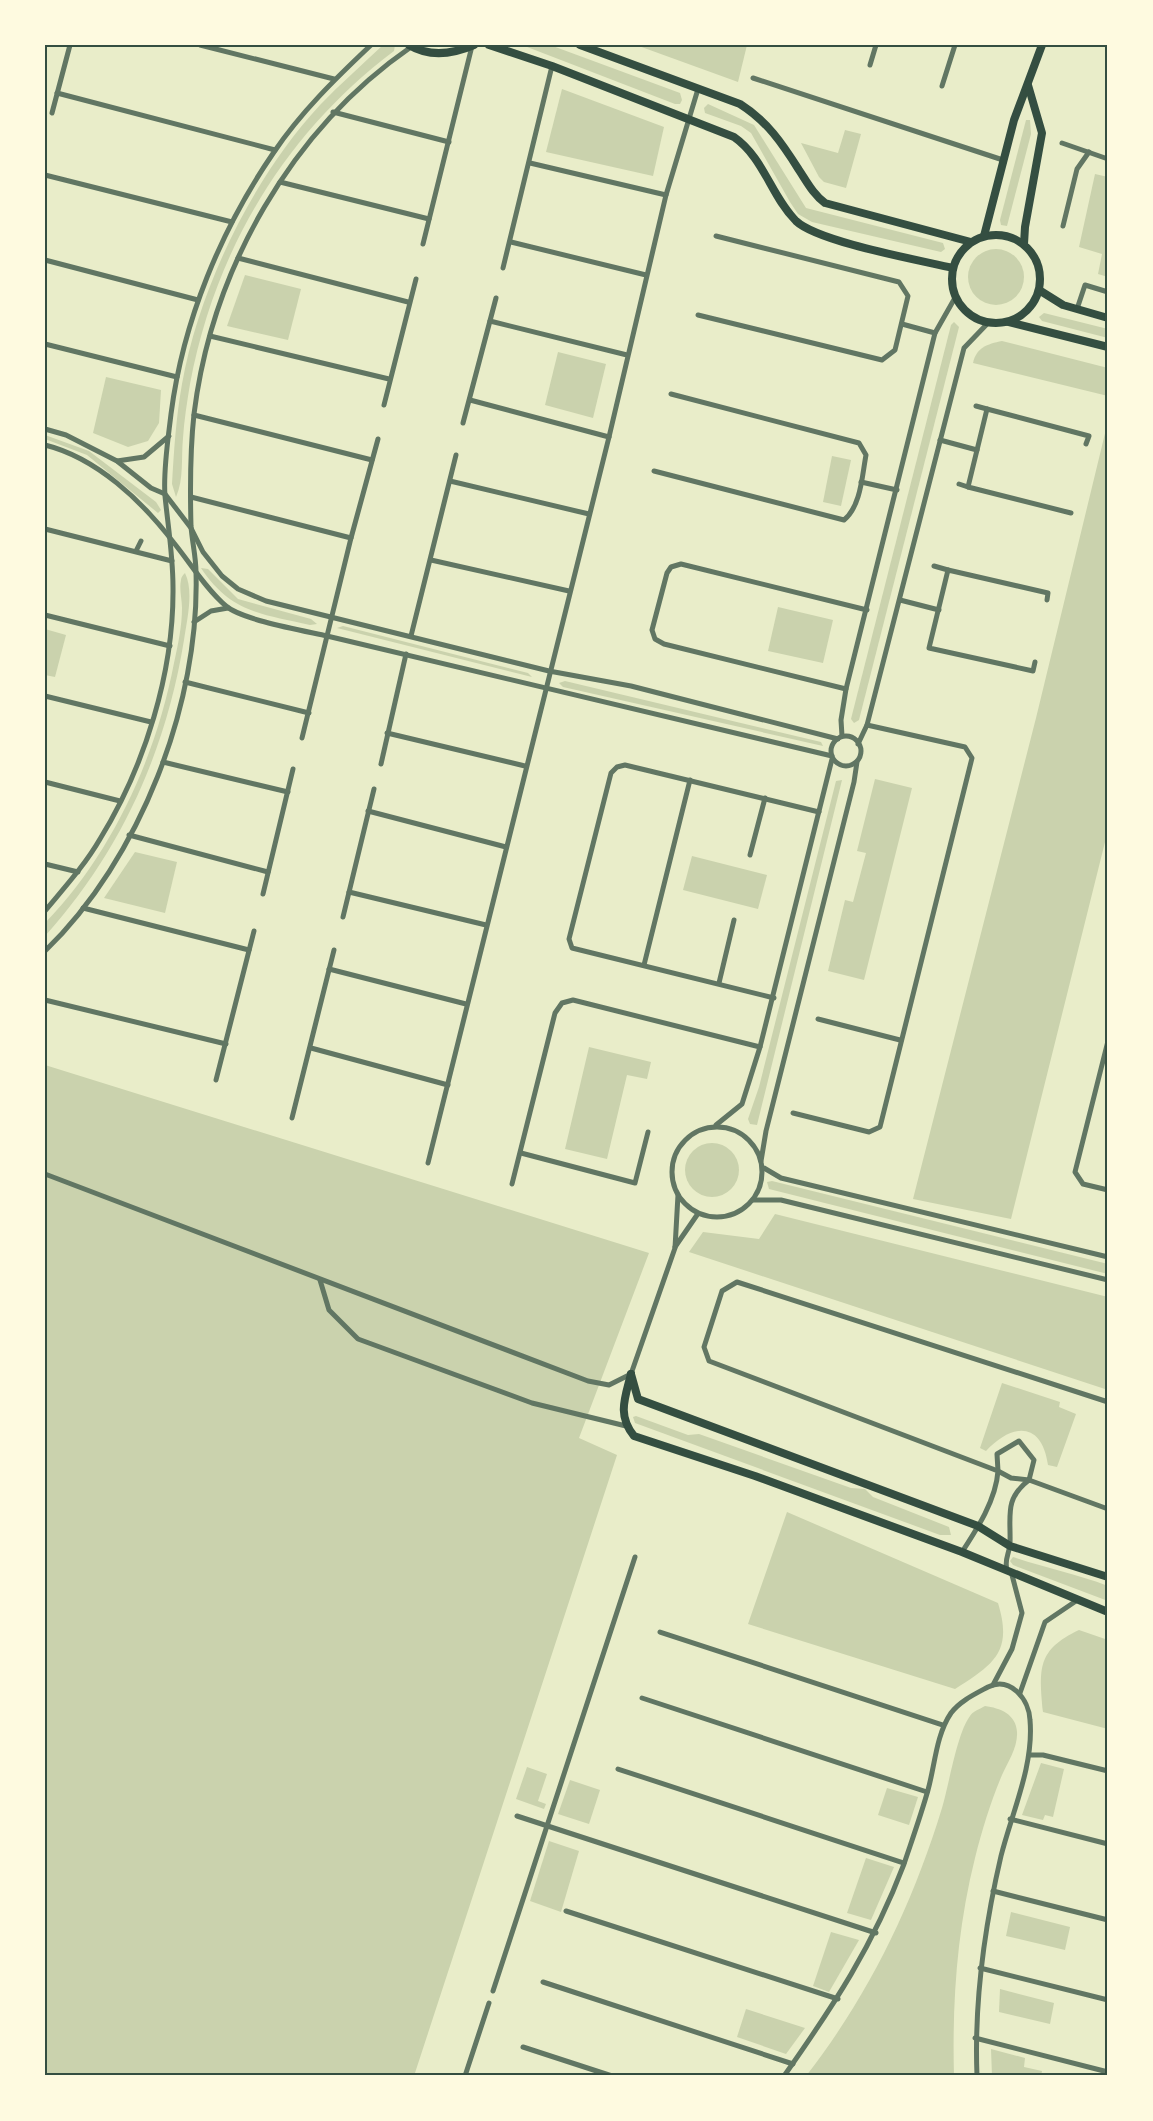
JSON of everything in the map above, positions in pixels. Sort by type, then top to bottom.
[{"type":"main road","points":[[410,46],[435,53],[451,53],[473,45]]},
{"type":"main road","points":[[489,45],[552,66],[721,130],[747,146],[786,209],[808,230],[953,268]]},
{"type":"main road","points":[[580,45],[740,104],[757,115],[778,138],[815,196],[825,203],[971,242]]},
{"type":"main road","points":[[984,236],[1003,160],[1042,45]]},
{"type":"main road","points":[[1024,244],[1042,133],[1028,85]]},
{"type":"main road","points":[[1008,322],[1028,310],[1039,290],[1038,266],[1024,244],[1006,236],[984,236],[963,249],[953,268],[952,283],[962,308],[988,323],[1008,322],[1108,347]]},
{"type":"main road","points":[[1039,290],[1063,305],[1108,318]]},
{"type":"main road","points":[[631,1374],[621,1412],[626,1426],[634,1436],[755,1476],[962,1552],[1010,1574],[1108,1612]]},
{"type":"main road","points":[[631,1374],[638,1399],[978,1526],[1010,1546],[1108,1577]]},
{"type":"street","points":[[52,113],[70,45]]},
{"type":"street","points":[[200,45],[334,79]]},
{"type":"street","points":[[45,911],[78,872],[100,839],[120,801],[151,722],[170,646],[173,587],[172,540],[165,494],[170,436],[177,377],[198,300],[232,222],[275,150],[334,79],[370,45]]},
{"type":"street","points":[[423,244],[473,45]]},
{"type":"street","points":[[870,65],[876,45]]},
{"type":"street","points":[[942,86],[955,45]]},
{"type":"street","points":[[45,951],[64,933],[120,854],[164,762],[185,682],[194,622],[196,572],[191,528],[191,497],[194,415],[210,336],[238,258],[280,182],[306,144],[356,88],[410,46]]},
{"type":"street","points":[[503,268],[552,66]]},
{"type":"street","points":[[753,78],[1003,160]]},
{"type":"street","points":[[428,1163],[525,766],[609,437],[666,195],[698,89]]},
{"type":"street","points":[[57,93],[275,150]]},
{"type":"street","points":[[333,112],[449,142]]},
{"type":"street","points":[[1062,143],[1108,159]]},
{"type":"street","points":[[1063,226],[1077,169],[1089,152]]},
{"type":"street","points":[[530,163],[666,195]]},
{"type":"street","points":[[45,175],[232,222]]},
{"type":"street","points":[[280,182],[429,219]]},
{"type":"street","points":[[698,315],[882,360],[895,350],[902,324],[908,296],[899,282],[716,236]]},
{"type":"street","points":[[511,242],[646,275]]},
{"type":"street","points":[[238,258],[408,302]]},
{"type":"street","points":[[45,260],[198,300]]},
{"type":"street","points":[[384,405],[408,302],[416,279]]},
{"type":"street","points":[[1077,309],[1085,285],[1108,292]]},
{"type":"street","points":[[675,1248],[678,1195],[671,1175],[678,1148],[687,1137],[698,1130],[716,1125],[742,1104],[774,998],[832,757],[832,747],[840,738],[846,689],[935,333],[956,296]]},
{"type":"street","points":[[463,423],[496,298]]},
{"type":"street","points":[[490,321],[627,355]]},
{"type":"street","points":[[858,744],[867,725],[964,348],[988,323]]},
{"type":"street","points":[[902,324],[935,333]]},
{"type":"street","points":[[210,336],[389,379]]},
{"type":"street","points":[[45,344],[177,377]]},
{"type":"street","points":[[654,471],[844,520],[854,512],[867,455],[859,443],[671,393]]},
{"type":"street","points":[[470,400],[609,437]]},
{"type":"street","points":[[976,406],[1089,436],[1086,444]]},
{"type":"street","points":[[968,487],[987,409]]},
{"type":"street","points":[[194,415],[372,460]]},
{"type":"street","points":[[45,429],[66,435],[117,462],[151,488],[165,494],[191,528],[203,552],[222,576],[238,589],[266,601],[549,671],[631,686],[840,738],[851,738],[858,744],[861,753],[856,762],[854,782],[766,1131],[761,1161]]},
{"type":"street","points":[[117,462],[144,457],[170,436]]},
{"type":"street","points":[[302,738],[378,439]]},
{"type":"street","points":[[940,440],[977,450]]},
{"type":"street","points":[[45,445],[84,459],[120,486],[172,540],[196,572],[228,608]]},
{"type":"street","points":[[411,636],[456,455]]},
{"type":"street","points":[[450,481],[589,514]]},
{"type":"street","points":[[861,482],[897,490]]},
{"type":"street","points":[[959,484],[1071,513]]},
{"type":"street","points":[[191,497],[351,538]]},
{"type":"street","points":[[45,529],[172,561]]},
{"type":"street","points":[[136,551],[141,541]]},
{"type":"street","points":[[431,560],[569,591]]},
{"type":"street","points":[[846,689],[664,644],[656,639],[652,630],[667,573],[671,567],[681,564],[867,610]]},
{"type":"street","points":[[934,566],[1048,593],[1047,600]]},
{"type":"street","points":[[930,648],[948,570]]},
{"type":"street","points":[[900,600],[939,610]]},
{"type":"street","points":[[194,622],[211,610],[228,608],[327,636],[832,757],[842,766],[856,762]]},
{"type":"street","points":[[45,615],[170,646]]},
{"type":"street","points":[[921,646],[1033,671],[1035,662]]},
{"type":"street","points":[[381,764],[406,654]]},
{"type":"street","points":[[185,682],[309,713]]},
{"type":"street","points":[[45,696],[151,722]]},
{"type":"street","points":[[793,1113],[869,1132],[880,1127],[972,758],[965,747],[867,725]]},
{"type":"street","points":[[387,733],[525,766]]},
{"type":"street","points":[[164,762],[288,792]]},
{"type":"street","points":[[774,998],[572,948],[569,939],[611,773],[617,767],[625,765],[819,812]]},
{"type":"street","points":[[262,894],[293,769]]},
{"type":"street","points":[[644,965],[690,780]]},
{"type":"street","points":[[45,782],[120,801]]},
{"type":"street","points":[[343,916],[374,789]]},
{"type":"street","points":[[750,855],[765,798]]},
{"type":"street","points":[[368,811],[506,848]]},
{"type":"street","points":[[129,836],[268,872]]},
{"type":"street","points":[[45,864],[78,872]]},
{"type":"street","points":[[349,892],[486,925]]},
{"type":"street","points":[[83,908],[249,950]]},
{"type":"street","points":[[719,983],[734,920]]},
{"type":"street","points":[[216,1080],[254,931]]},
{"type":"street","points":[[292,1118],[334,950]]},
{"type":"street","points":[[329,969],[466,1004]]},
{"type":"street","points":[[45,1000],[226,1044]]},
{"type":"street","points":[[512,1184],[555,1013],[562,1003],[573,1000],[760,1047]]},
{"type":"street","points":[[818,1019],[900,1040]]},
{"type":"street","points":[[1108,1041],[1075,1172],[1083,1184],[1108,1190]]},
{"type":"street","points":[[311,1048],[448,1085]]},
{"type":"street","points":[[716,1125],[749,1139],[764,1168],[781,1178],[1108,1257]]},
{"type":"street","points":[[521,1153],[635,1184],[648,1132]]},
{"type":"street","points":[[678,1195],[697,1215],[723,1218],[738,1213],[753,1200],[758,1192],[764,1168]]},
{"type":"street","points":[[45,1174],[588,1382],[609,1385],[631,1374],[675,1248],[697,1215]]},
{"type":"street","points":[[753,1200],[781,1200],[1108,1280]]},
{"type":"street","points":[[320,1280],[329,1310],[358,1339],[532,1403],[626,1426]]},
{"type":"street","points":[[1108,1402],[737,1282],[722,1291],[704,1347],[709,1361],[998,1471],[1011,1478],[1029,1480],[1108,1509]]},
{"type":"street","points":[[784,2076],[838,1999],[876,1933],[904,1863],[927,1792],[943,1725],[956,1707],[993,1685],[1012,1649],[1022,1612],[1004,1560],[1010,1546],[1008,1514],[1016,1489],[1029,1480],[1034,1460],[1019,1442],[997,1454],[998,1481],[978,1526],[962,1552]]},
{"type":"street","points":[[493,1991],[635,1557]]},
{"type":"street","points":[[1020,1693],[1045,1622],[1076,1601]]},
{"type":"street","points":[[660,1632],[943,1725]]},
{"type":"street","points":[[976,2076],[975,2038],[980,1968],[993,1891],[1010,1819],[1030,1755],[1030,1719],[1027,1705],[1020,1693],[1007,1686],[993,1685]]},
{"type":"street","points":[[642,1698],[927,1792]]},
{"type":"street","points":[[1030,1755],[1043,1755],[1108,1771]]},
{"type":"street","points":[[618,1769],[904,1863]]},
{"type":"street","points":[[517,1816],[876,1933]]},
{"type":"street","points":[[1010,1819],[1108,1844]]},
{"type":"street","points":[[993,1891],[1108,1920]]},
{"type":"street","points":[[566,1911],[838,1999]]},
{"type":"street","points":[[980,1968],[1108,2000]]},
{"type":"street","points":[[543,1982],[793,2064]]},
{"type":"street","points":[[465,2076],[489,2003]]},
{"type":"street","points":[[975,2038],[1108,2072]]},
{"type":"street","points":[[523,2047],[612,2076]]},
{"type":"green space","points":[[383,45],[395,45],[394,51],[355,83],[288,157],[260,198],[237,241],[217,287],[201,335],[190,384],[183,432],[181,476],[176,497],[172,484],[182,384],[201,310],[215,273],[251,200],[273,165],[320,105]]},
{"type":"green space","points":[[522,45],[550,45],[680,93],[682,100],[680,104],[675,104]]},
{"type":"green space","points":[[636,45],[747,45],[738,82]]},
{"type":"green space","points":[[562,89],[664,127],[653,176],[546,152]]},
{"type":"green space","points":[[708,104],[754,125],[806,208],[943,243],[945,249],[941,252],[812,222],[798,214],[751,133],[741,126],[705,113],[704,108]]},
{"type":"green space","points":[[1026,120],[1030,120],[1031,134],[1007,226],[1001,225],[1000,220]]},
{"type":"green space","points":[[845,130],[861,134],[846,188],[824,182],[819,177],[801,143],[838,153]]},
{"type":"green space","points":[[1095,174],[1108,177],[1108,277],[1098,274],[1102,254],[1079,247]]},
{"type":"green space","points":[[990,249],[1002,249],[1012,253],[1020,261],[1024,277],[1020,293],[1012,301],[1002,305],[990,305],[980,301],[972,293],[968,283],[968,271],[972,261],[980,253]]},
{"type":"green space","points":[[245,275],[301,289],[288,340],[227,326]]},
{"type":"green space","points":[[1044,313],[1108,329],[1108,338],[1042,321],[1039,317]]},
{"type":"green space","points":[[954,322],[959,327],[859,720],[854,723],[851,719],[951,325]]},
{"type":"green space","points":[[1002,341],[1108,368],[1108,396],[973,363],[980,350]]},
{"type":"green space","points":[[558,352],[606,364],[593,418],[545,405]]},
{"type":"green space","points":[[106,377],[161,390],[159,423],[148,441],[128,447],[93,433]]},
{"type":"green space","points":[[1108,421],[1108,830],[1011,1219],[913,1199],[1036,718]]},
{"type":"green space","points":[[45,435],[89,451],[156,502],[161,510],[158,513],[87,455],[45,439]]},
{"type":"green space","points":[[832,456],[851,460],[841,506],[823,502]]},
{"type":"green space","points":[[201,568],[208,569],[238,599],[311,619],[317,624],[310,625],[277,618],[236,603],[212,583]]},
{"type":"green space","points":[[185,573],[188,580],[189,597],[184,640],[176,681],[152,760],[118,835],[72,904],[45,936],[45,923],[69,896],[111,835],[143,768],[156,734],[180,636],[182,605],[180,583]]},
{"type":"green space","points":[[778,607],[833,620],[823,663],[768,651]]},
{"type":"green space","points":[[343,626],[528,673],[532,677],[337,628]]},
{"type":"green space","points":[[45,629],[66,635],[55,677],[45,675]]},
{"type":"green space","points":[[565,681],[821,742],[823,746],[563,687],[559,683]]},
{"type":"green space","points":[[875,779],[912,788],[864,980],[828,971],[845,900],[853,902],[866,853],[857,851]]},
{"type":"green space","points":[[842,780],[757,1125],[750,1124],[748,1119],[759,1087],[836,781]]},
{"type":"green space","points":[[135,852],[177,862],[165,913],[104,898]]},
{"type":"green space","points":[[692,856],[767,875],[758,909],[683,890]]},
{"type":"green space","points":[[589,1047],[651,1062],[647,1079],[627,1075],[607,1159],[565,1149]]},
{"type":"green space","points":[[45,1065],[649,1253],[579,1438],[617,1455],[414,2076],[45,2076]]},
{"type":"green space","points":[[712,1143],[731,1151],[739,1170],[731,1189],[712,1197],[693,1189],[685,1170],[693,1151]]},
{"type":"green space","points":[[772,1181],[1108,1264],[1108,1274],[769,1189],[767,1182]]},
{"type":"green space","points":[[775,1214],[1108,1297],[1108,1390],[689,1252],[703,1232],[759,1239]]},
{"type":"green space","points":[[1002,1383],[1060,1402],[1059,1407],[1076,1414],[1057,1467],[1048,1465],[1040,1441],[1033,1434],[1025,1431],[1016,1431],[1006,1435],[986,1451],[980,1448]]},
{"type":"green space","points":[[636,1416],[688,1435],[699,1434],[851,1488],[865,1489],[873,1497],[949,1527],[951,1535],[940,1535],[635,1423],[633,1417]]},
{"type":"green space","points":[[787,1512],[998,1603],[1003,1634],[997,1655],[990,1664],[955,1689],[748,1624]]},
{"type":"green space","points":[[1013,1557],[1108,1586],[1108,1601],[1013,1565],[1010,1561]]},
{"type":"green space","points":[[1079,1630],[1108,1640],[1108,1729],[1043,1712],[1041,1683],[1044,1662],[1055,1645]]},
{"type":"green space","points":[[985,1706],[1001,1710],[1010,1716],[1016,1726],[1017,1738],[987,1816],[969,1885],[957,1966],[954,2076],[806,2076],[850,2014],[902,1915],[942,1808],[961,1734],[970,1716]]},
{"type":"green space","points":[[1041,1763],[1064,1769],[1053,1817],[1045,1815],[1043,1820],[1022,1815]]},
{"type":"green space","points":[[527,1767],[547,1774],[538,1801],[546,1804],[544,1809],[516,1799]]},
{"type":"green space","points":[[570,1780],[600,1790],[589,1824],[558,1814]]},
{"type":"green space","points":[[887,1788],[918,1797],[909,1825],[878,1815]]},
{"type":"green space","points":[[549,1841],[579,1851],[561,1912],[530,1901]]},
{"type":"green space","points":[[866,1858],[894,1867],[871,1920],[847,1913]]},
{"type":"green space","points":[[1011,1912],[1070,1927],[1065,1950],[1006,1936]]},
{"type":"green space","points":[[831,1932],[859,1940],[829,1992],[813,1986]]},
{"type":"green space","points":[[1000,1989],[1054,2003],[1050,2024],[999,2012]]},
{"type":"green space","points":[[746,2009],[805,2028],[786,2054],[737,2037]]},
{"type":"green space","points":[[991,2049],[1025,2058],[1024,2067],[1042,2071],[1041,2076],[992,2076]]}]
